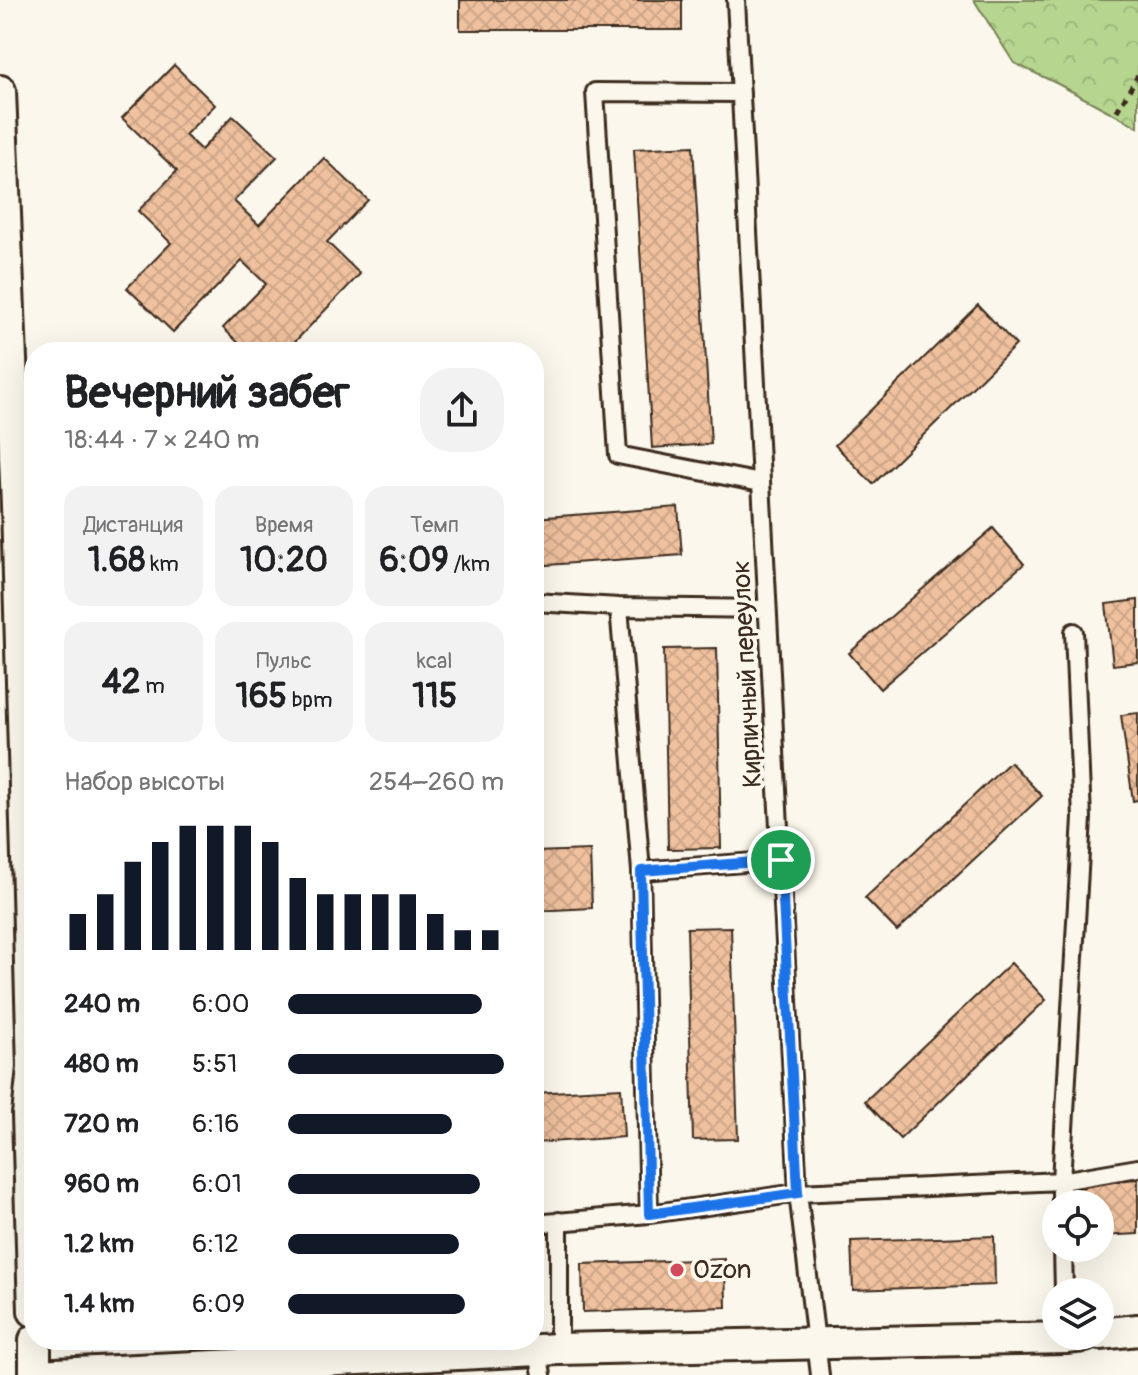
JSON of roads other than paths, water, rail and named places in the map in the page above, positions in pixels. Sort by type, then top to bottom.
[{"type":"street","points":[[0,91],[24,737]]},
{"type":"street","points":[[1114,1333],[1138,1330]]},
{"type":"street","points":[[476,1350],[546,1358],[815,1344],[1042,1338]]},
{"type":"street","points":[[35,1350],[35,1375],[104,1374],[412,1350]]},
{"type":"lane","name":"Кирпичный переулок","points":[[736,0],[798,1193],[820,1375]]},
{"type":"lane","points":[[741,93],[595,92],[618,455],[761,483]]},
{"type":"lane","points":[[544,603],[767,609]]},
{"type":"lane","points":[[619,607],[641,871],[649,1214]]},
{"type":"lane","points":[[1061,1190],[1082,818],[1074,632]]},
{"type":"lane","points":[[641,871],[781,860]]},
{"type":"lane","points":[[544,1223],[649,1214],[798,1193],[1061,1181],[1138,1168]]},
{"type":"lane","points":[[546,1358],[559,1221]]},
{"type":"place","name":"Ozon","points":[[677,1270]]}]
